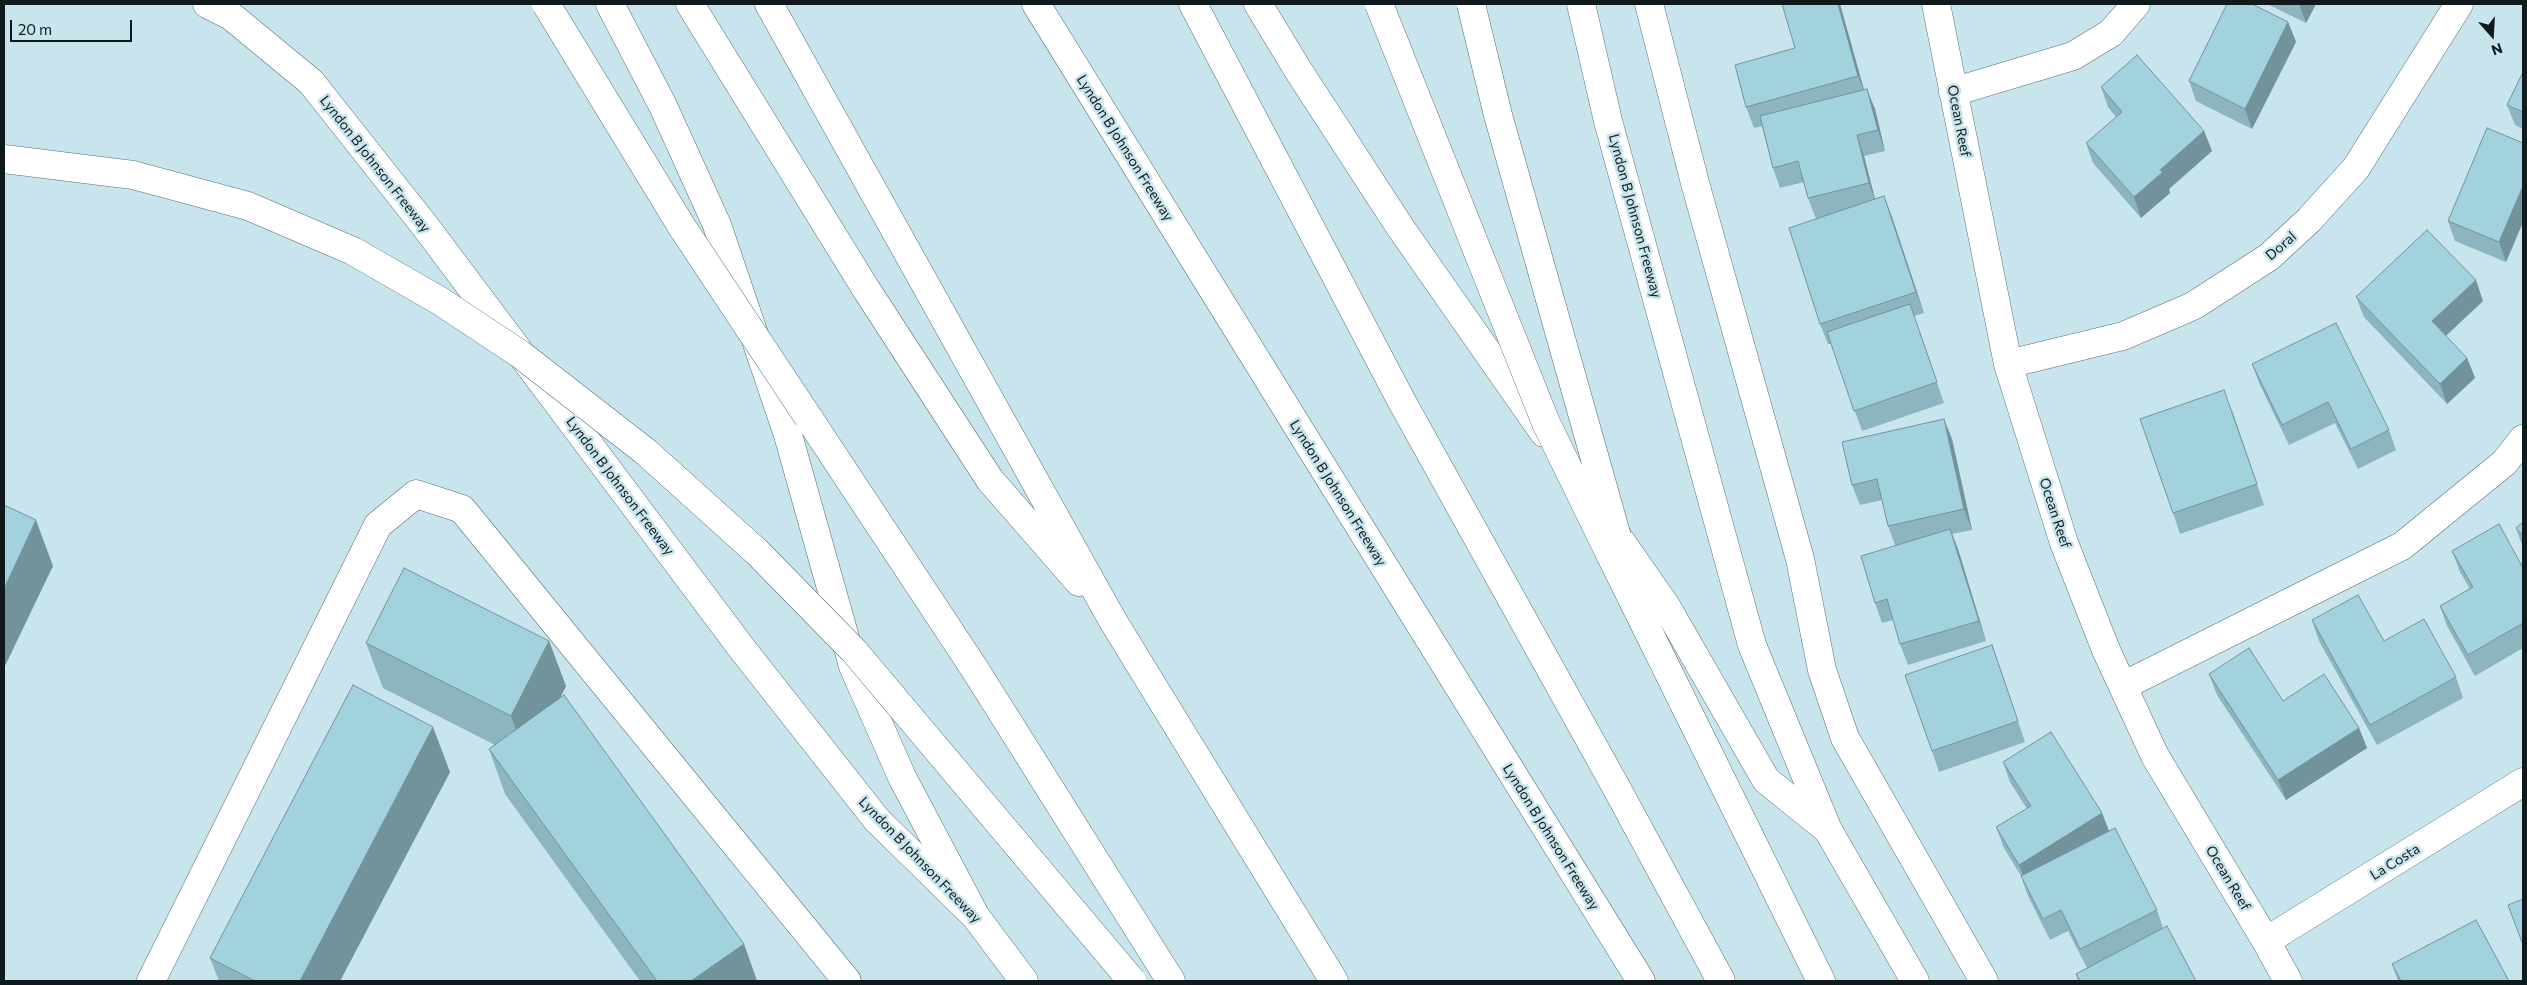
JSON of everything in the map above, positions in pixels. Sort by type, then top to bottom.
[{"type":"main road","name":"Lyndon B Johnson Freeway","points":[[207,4],[231,16],[311,82],[425,226],[743,650],[877,820],[976,917],[1024,981]]},
{"type":"main road","points":[[546,4],[682,227],[974,668],[1170,981]]},
{"type":"main road","points":[[610,4],[663,106],[717,225],[788,435],[853,666],[902,777],[976,917]]},
{"type":"main road","points":[[690,4],[866,289],[990,480],[1113,621]]},
{"type":"main road","points":[[769,4],[1113,621],[1334,981]]},
{"type":"main road","name":"Lyndon B Johnson Freeway","points":[[1036,4],[1641,981]]},
{"type":"main road","points":[[1193,4],[1401,400],[1612,778],[1721,981]]},
{"type":"main road","points":[[1258,4],[1298,70],[1400,227],[1666,606],[1766,780],[1828,830]]},
{"type":"main road","points":[[1379,4],[1546,423],[1615,550],[1654,644],[1821,981]]},
{"type":"main road","points":[[1471,4],[1498,115],[1606,505],[1615,550]]},
{"type":"main road","name":"Lyndon B Johnson Freeway","points":[[1581,4],[1608,120],[1752,645],[1828,830],[1915,981]]},
{"type":"main road","points":[[1649,4],[1695,183],[1800,559],[1825,678],[1845,738],[1984,981]]},
{"type":"main road","name":"Ocean Reef","points":[[1936,4],[2008,364],[2064,543],[2123,686],[2155,756],[2288,981]]},
{"type":"main road","points":[[1953,92],[2073,56],[2111,33],[2136,4]]},
{"type":"main road","name":"Doral","points":[[2008,364],[2124,336],[2193,306],[2269,257],[2309,220],[2356,168],[2459,4]]},
{"type":"main road","points":[[4,160],[133,175],[248,206],[353,251],[440,301],[520,354],[646,452],[757,552],[854,650],[1132,981]]},
{"type":"main road","points":[[2123,686],[2402,546],[2504,463],[2523,439]]},
{"type":"main road","points":[[151,981],[378,525],[416,494],[462,509],[847,981]]},
{"type":"main road","name":"La Costa","points":[[2266,941],[2523,782]]},
{"type":"building","points":[[1782,4],[1838,4],[1858,76],[1746,107],[1735,65],[1795,48]]},
{"type":"building","points":[[2227,4],[2252,4],[2288,22],[2245,109],[2189,81]]},
{"type":"building","points":[[2137,55],[2204,131],[2160,170],[2163,172],[2134,197],[2086,143],[2122,112],[2101,87]]},
{"type":"building","points":[[2523,72],[2523,112],[2507,105]]},
{"type":"building","points":[[1867,89],[1878,130],[1857,135],[1869,183],[1808,198],[1798,161],[1773,168],[1760,116]]},
{"type":"building","points":[[2487,128],[2523,143],[2523,186],[2499,242],[2448,221]]},
{"type":"building","points":[[1884,196],[1916,292],[1820,324],[1789,228]]},
{"type":"building","points":[[2427,230],[2476,280],[2432,321],[2467,358],[2440,384],[2356,297]]},
{"type":"building","points":[[1910,304],[1937,382],[1854,411],[1827,332]]},
{"type":"building","points":[[2336,323],[2389,430],[2351,449],[2328,402],[2282,425],[2252,364]]},
{"type":"building","points":[[2224,390],[2257,484],[2173,513],[2140,419]]},
{"type":"building","points":[[1944,419],[1964,509],[1888,526],[1877,479],[1852,485],[1842,442]]},
{"type":"building","points":[[4,505],[36,520],[4,589]]},
{"type":"building","points":[[2523,522],[2523,536],[2516,528]]},
{"type":"building","points":[[2499,524],[2523,568],[2523,623],[2468,655],[2440,606],[2473,587],[2452,551]]},
{"type":"building","points":[[1950,529],[1979,621],[1900,644],[1887,599],[1875,603],[1861,556]]},
{"type":"building","points":[[404,568],[549,641],[511,716],[366,643]]},
{"type":"building","points":[[2358,595],[2384,641],[2424,619],[2456,677],[2370,725],[2312,620]]},
{"type":"building","points":[[1992,645],[2018,721],[1932,751],[1905,675]]},
{"type":"building","points":[[2249,648],[2283,701],[2324,674],[2359,728],[2278,780],[2209,674]]},
{"type":"building","points":[[353,685],[433,727],[300,981],[255,981],[210,958]]},
{"type":"building","points":[[564,695],[744,944],[691,981],[657,981],[489,749]]},
{"type":"building","points":[[2051,732],[2102,813],[2019,865],[1996,827],[2031,806],[2003,762]]},
{"type":"building","points":[[2115,828],[2157,910],[2080,949],[2061,910],[2043,919],[2021,876]]},
{"type":"building","points":[[2523,899],[2523,945],[2508,905]]},
{"type":"building","points":[[2476,920],[2509,981],[2401,981],[2392,964]]},
{"type":"building","points":[[2167,926],[2196,981],[2080,981],[2076,974]]}]
